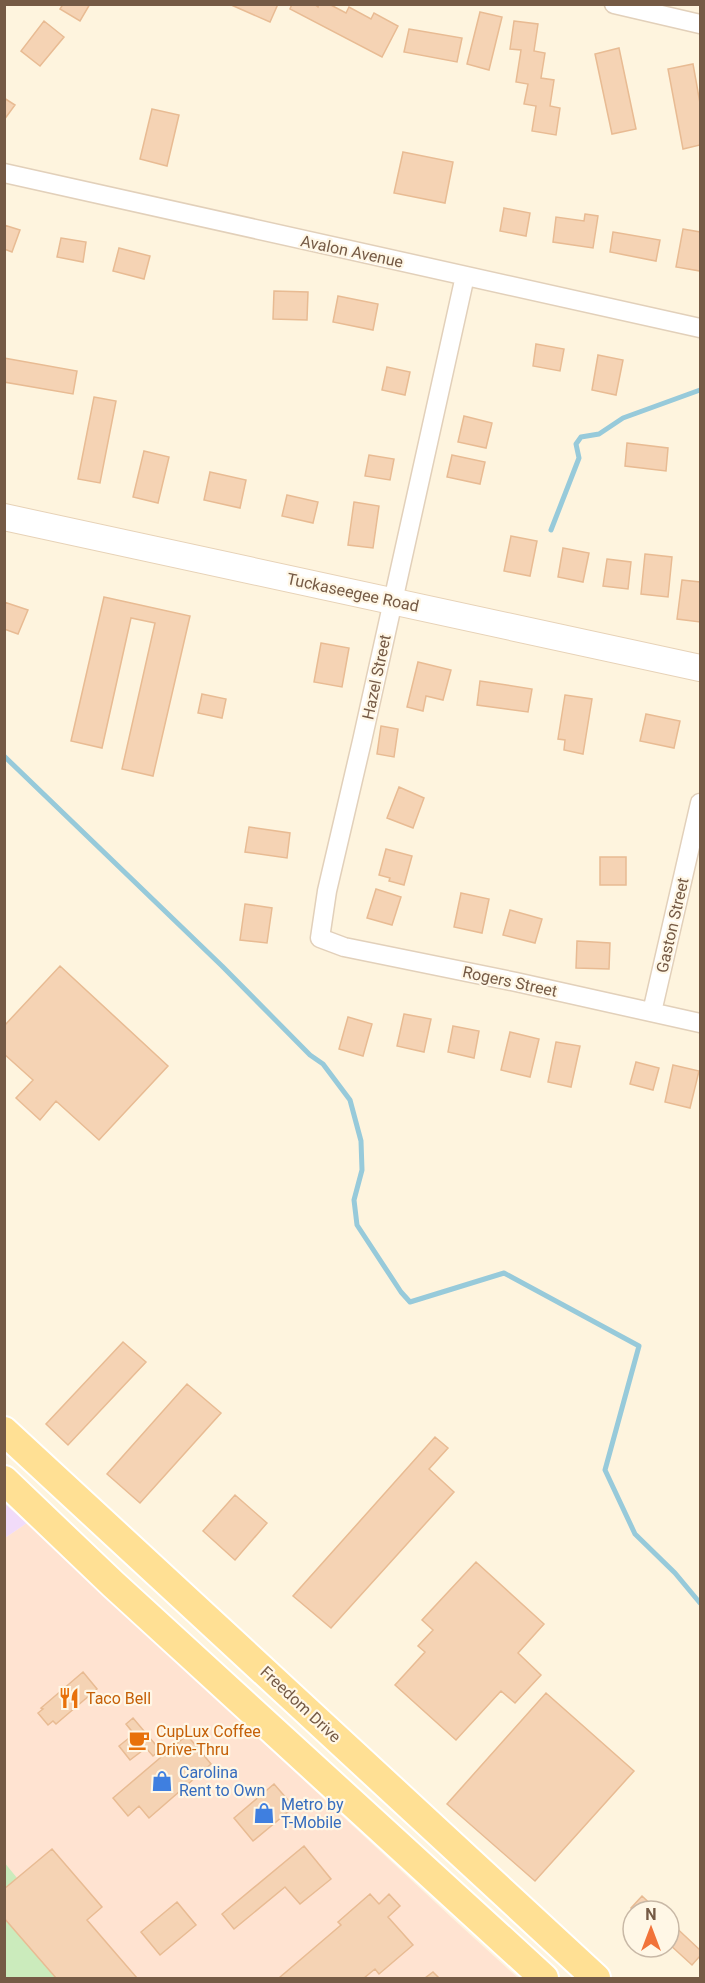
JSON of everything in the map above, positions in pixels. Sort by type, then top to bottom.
[{"type":"main road","name":"Tuckaseegee Road","points":[[4,517],[700,668]]},
{"type":"main road","name":"Freedom Drive","points":[[4,1431],[596,1978]]},
{"type":"main road","points":[[4,1480],[113,1584],[544,1978]]},
{"type":"main road","points":[[478,1916],[503,1892]]},
{"type":"street","points":[[614,4],[700,24]]},
{"type":"street","name":"Avalon Avenue","points":[[4,173],[700,328]]},
{"type":"street","name":"Hazel Street","points":[[320,938],[327,891],[465,276]]},
{"type":"street","name":"Gaston Street","points":[[652,1012],[700,803]]},
{"type":"street","name":"Rogers Street","points":[[320,938],[344,947],[700,1023]]},
{"type":"shaded area","points":[[4,1503],[27,1523],[5,1538],[4,1538]]},
{"type":"shaded area","points":[[27,1523],[518,1978],[34,1978],[5,1940],[5,1538]]},
{"type":"green space","points":[[4,1862],[17,1878],[4,1889]]},
{"type":"green space","points":[[5,1918],[56,1978],[5,1978]]},
{"type":"building","points":[[63,4],[90,4],[80,21],[60,9]]},
{"type":"building","points":[[229,4],[278,4],[270,22]]},
{"type":"building","points":[[292,4],[314,4],[318,7],[319,4],[329,4],[346,13],[349,7],[371,19],[374,13],[398,26],[382,57],[290,9]]},
{"type":"building","points":[[480,12],[502,17],[489,70],[467,64]]},
{"type":"building","points":[[44,21],[64,37],[40,66],[21,51]]},
{"type":"building","points":[[514,21],[538,24],[534,51],[545,53],[541,78],[554,80],[550,106],[560,108],[556,135],[532,131],[536,106],[524,104],[528,84],[516,82],[521,50],[510,49]]},
{"type":"building","points":[[409,29],[462,38],[457,62],[404,52]]},
{"type":"building","points":[[619,48],[636,129],[612,134],[595,54]]},
{"type":"building","points":[[693,64],[700,103],[700,145],[683,149],[668,69]]},
{"type":"building","points":[[4,98],[15,105],[4,120]]},
{"type":"building","points":[[152,109],[179,115],[167,166],[140,159]]},
{"type":"building","points":[[403,152],[453,162],[445,203],[394,193]]},
{"type":"building","points":[[504,208],[530,213],[526,236],[500,231]]},
{"type":"building","points":[[585,214],[598,216],[593,248],[553,242],[556,217],[584,221]]},
{"type":"building","points":[[4,225],[20,230],[12,252],[4,249]]},
{"type":"building","points":[[683,229],[700,232],[700,271],[676,267]]},
{"type":"building","points":[[613,232],[660,240],[656,261],[610,252]]},
{"type":"building","points":[[61,238],[86,242],[83,262],[57,257]]},
{"type":"building","points":[[119,248],[150,256],[144,279],[113,271]]},
{"type":"building","points":[[274,291],[308,292],[307,320],[273,319]]},
{"type":"building","points":[[338,296],[378,304],[373,330],[333,322]]},
{"type":"building","points":[[536,344],[564,349],[560,371],[533,366]]},
{"type":"building","points":[[598,355],[623,360],[616,395],[592,390]]},
{"type":"building","points":[[4,358],[77,371],[73,394],[4,382]]},
{"type":"building","points":[[387,367],[410,372],[405,395],[382,390]]},
{"type":"building","points":[[94,397],[116,401],[100,483],[78,479]]},
{"type":"building","points":[[464,416],[492,423],[486,448],[458,442]]},
{"type":"building","points":[[627,443],[668,448],[666,471],[625,466]]},
{"type":"building","points":[[144,451],[169,457],[158,503],[133,497]]},
{"type":"building","points":[[369,455],[394,459],[390,480],[365,476]]},
{"type":"building","points":[[452,455],[485,462],[480,484],[447,477]]},
{"type":"building","points":[[210,472],[246,480],[240,508],[204,500]]},
{"type":"building","points":[[287,495],[318,502],[313,523],[282,516]]},
{"type":"building","points":[[354,502],[379,506],[373,548],[348,545]]},
{"type":"building","points":[[511,536],[537,541],[530,576],[504,571]]},
{"type":"building","points":[[563,548],[589,553],[583,582],[558,577]]},
{"type":"building","points":[[645,554],[672,557],[668,597],[641,594]]},
{"type":"building","points":[[607,559],[631,562],[628,589],[603,586]]},
{"type":"building","points":[[682,580],[700,582],[700,622],[677,619]]},
{"type":"building","points":[[104,597],[190,616],[153,776],[122,769],[155,623],[131,618],[102,748],[71,741]]},
{"type":"building","points":[[4,602],[28,610],[18,634],[4,629]]},
{"type":"building","points":[[321,643],[349,648],[342,687],[314,682]]},
{"type":"building","points":[[418,662],[451,670],[443,700],[426,696],[423,711],[407,707]]},
{"type":"building","points":[[480,681],[532,689],[528,712],[477,705]]},
{"type":"building","points":[[202,694],[226,699],[222,718],[198,713]]},
{"type":"building","points":[[565,695],[592,699],[583,754],[564,750],[565,740],[558,739]]},
{"type":"building","points":[[646,714],[680,721],[674,748],[640,741]]},
{"type":"building","points":[[381,726],[398,729],[394,757],[377,754]]},
{"type":"building","points":[[399,787],[424,798],[413,828],[387,818]]},
{"type":"building","points":[[249,827],[290,833],[287,858],[245,852]]},
{"type":"building","points":[[386,849],[412,856],[404,885],[389,881],[390,878],[379,875]]},
{"type":"building","points":[[600,857],[626,857],[626,885],[600,885]]},
{"type":"building","points":[[376,889],[401,897],[392,925],[367,918]]},
{"type":"building","points":[[461,893],[489,899],[482,933],[454,927]]},
{"type":"building","points":[[245,904],[272,908],[267,943],[240,940]]},
{"type":"building","points":[[510,910],[542,919],[535,943],[503,935]]},
{"type":"building","points":[[577,941],[610,943],[609,969],[576,968]]},
{"type":"building","points":[[60,966],[168,1066],[99,1140],[56,1101],[40,1120],[16,1098],[33,1080],[4,1054],[4,1026]]},
{"type":"building","points":[[404,1014],[431,1019],[424,1052],[397,1046]]},
{"type":"building","points":[[348,1017],[372,1024],[363,1056],[339,1049]]},
{"type":"building","points":[[453,1026],[479,1031],[474,1058],[448,1052]]},
{"type":"building","points":[[510,1032],[539,1039],[530,1077],[501,1070]]},
{"type":"building","points":[[556,1042],[580,1046],[571,1087],[548,1082]]},
{"type":"building","points":[[636,1062],[659,1068],[653,1090],[630,1084]]},
{"type":"building","points":[[673,1065],[699,1071],[690,1108],[665,1102]]},
{"type":"building","points":[[123,1342],[146,1362],[68,1445],[46,1424]]},
{"type":"building","points":[[187,1384],[221,1413],[140,1503],[107,1474]]},
{"type":"building","points":[[435,1437],[448,1448],[429,1469],[454,1492],[331,1628],[293,1596]]},
{"type":"building","points":[[235,1495],[267,1523],[235,1560],[203,1531]]},
{"type":"building","points":[[476,1562],[544,1624],[518,1653],[541,1675],[515,1703],[501,1691],[456,1740],[395,1685],[425,1652],[418,1646],[433,1630],[422,1620]]},
{"type":"building","name":"Taco Bell","points":[[83,1672],[97,1689],[56,1724],[53,1721],[48,1725],[38,1713],[43,1709],[41,1708]]},
{"type":"building","points":[[546,1693],[634,1771],[535,1881],[447,1804]]},
{"type":"building","name":"CupLux Coffee Drive-Thru","points":[[133,1718],[160,1750],[153,1756],[146,1748],[130,1760],[119,1746],[134,1734],[126,1724]]},
{"type":"building","name":"Carolina Rent to Own","points":[[187,1735],[211,1764],[149,1818],[139,1806],[128,1816],[113,1798]]},
{"type":"building","name":"Metro by T-Mobile","points":[[274,1784],[294,1807],[253,1841],[234,1818]]},
{"type":"building","points":[[304,1846],[331,1879],[300,1904],[285,1887],[234,1929],[222,1914]]},
{"type":"building","points":[[52,1849],[102,1907],[87,1920],[137,1978],[56,1978],[4,1918],[4,1889]]},
{"type":"building","points":[[370,1894],[379,1904],[389,1894],[400,1906],[388,1917],[413,1945],[379,1974],[375,1969],[364,1978],[279,1978],[341,1925],[338,1922]]},
{"type":"building","points":[[177,1902],[196,1925],[160,1955],[141,1932]]},
{"type":"building","points":[[681,1932],[700,1950],[700,1956],[692,1965],[681,1955]]},
{"type":"building","points":[[433,1972],[439,1978],[425,1978]]},
{"type":"waterway","points":[[551,530],[579,458],[576,444],[581,437],[599,434],[623,418],[700,390]]},
{"type":"waterway","points":[[4,756],[222,966],[310,1055],[323,1064],[350,1100],[361,1141],[362,1170],[354,1200],[357,1225],[410,1302],[504,1273],[639,1346],[605,1470],[635,1534],[675,1573],[700,1603]]},
{"type":"place","name":"Taco Bell","points":[[69,1698]]},
{"type":"place","name":"CupLux Coffee Drive-Thru","points":[[139,1740]]},
{"type":"place","name":"Carolina Rent to Own","points":[[162,1781]]},
{"type":"place","name":"Metro by T-Mobile","points":[[264,1813]]}]
